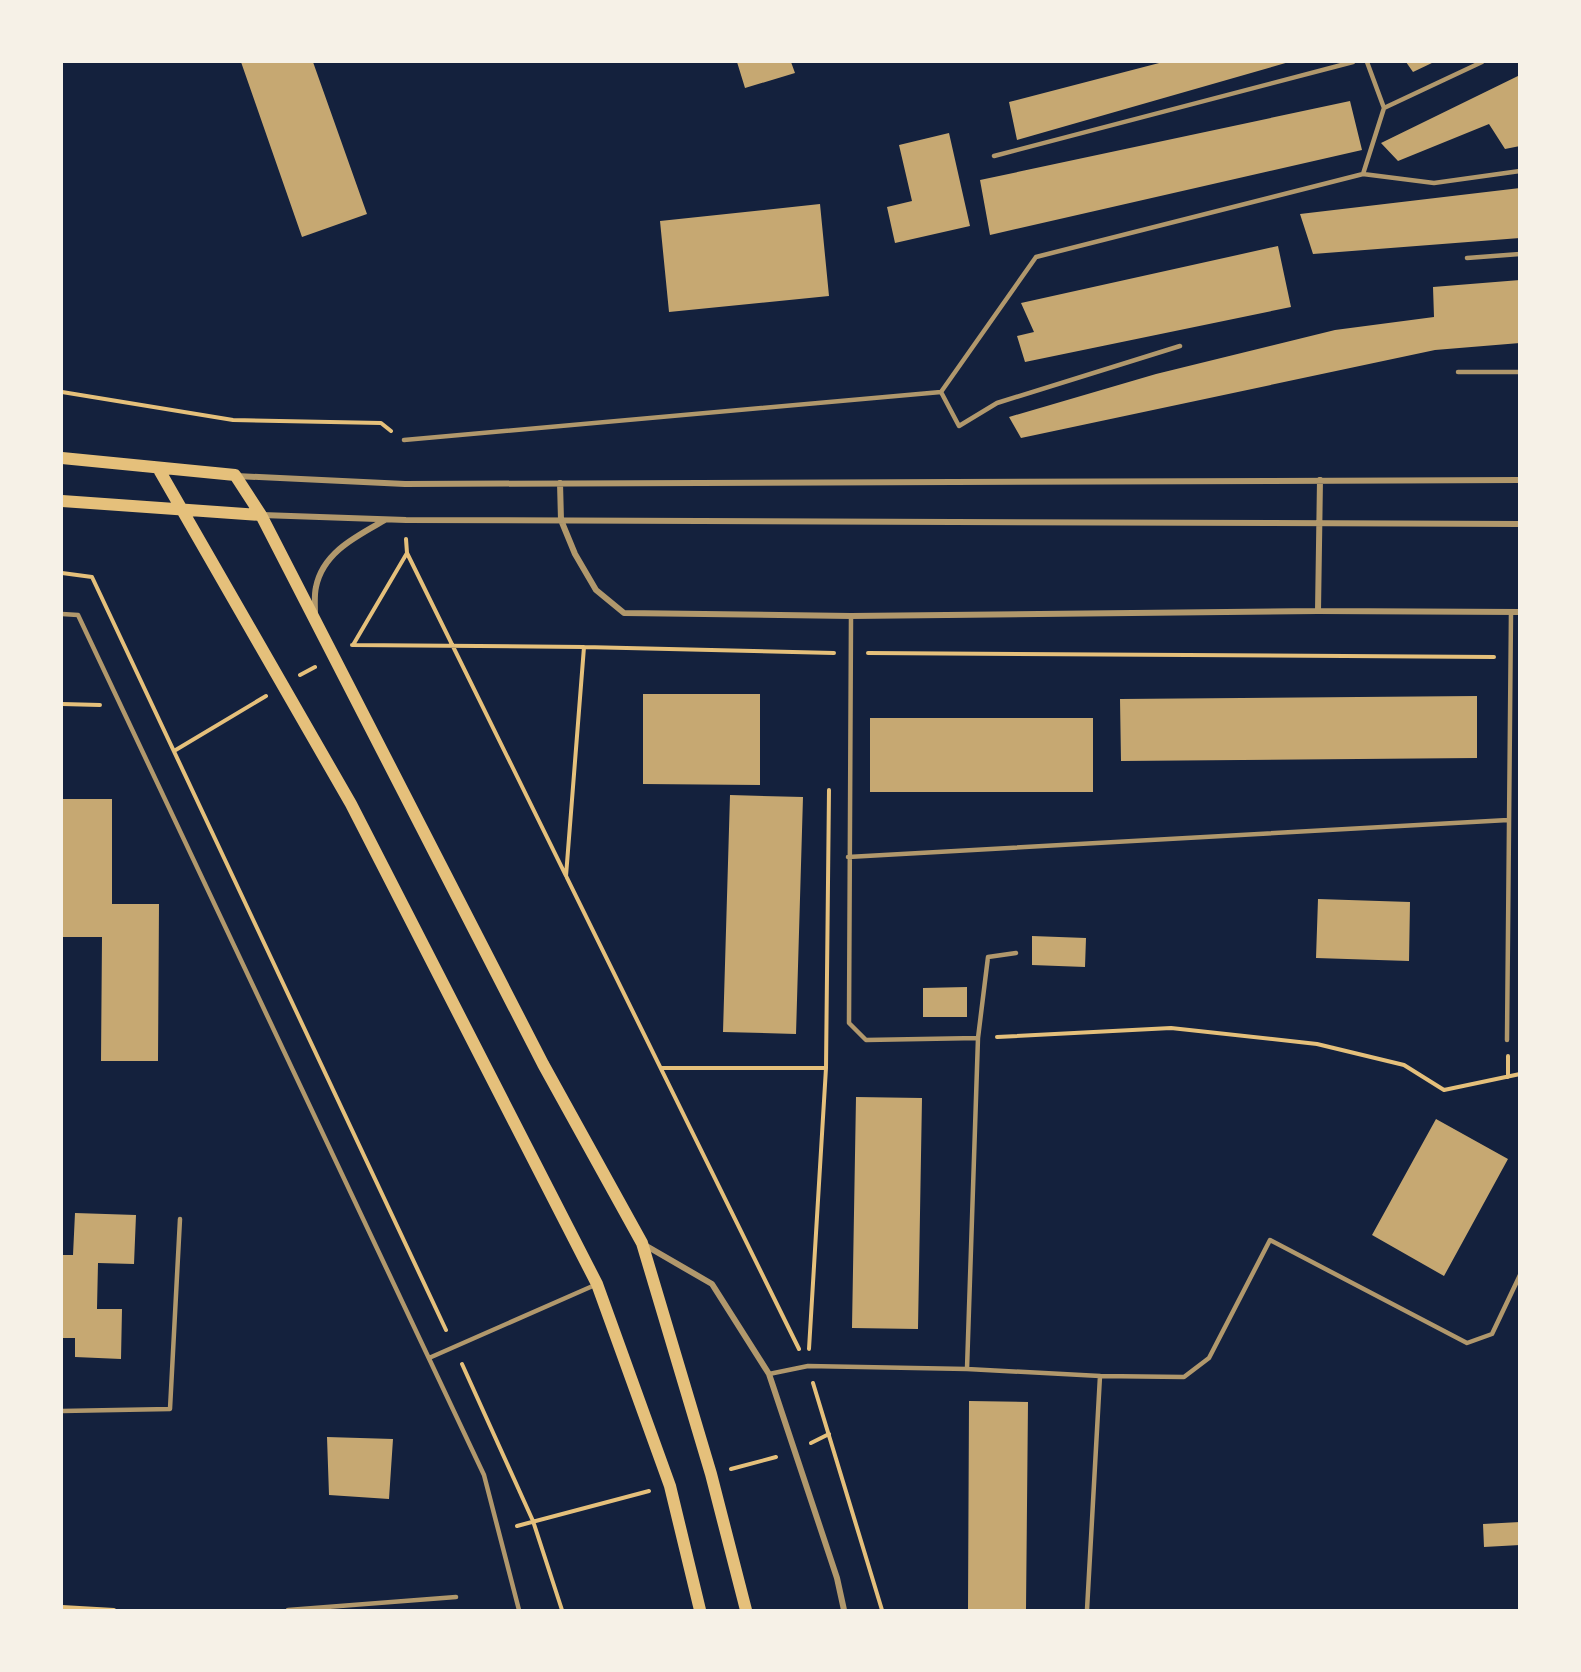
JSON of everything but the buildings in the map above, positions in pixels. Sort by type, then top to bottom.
[{"type":"main road","points":[[62,458],[235,476],[261,514],[543,1064],[642,1243],[711,1474],[746,1611]]},
{"type":"main road","points":[[158,468],[351,804],[597,1284],[670,1486],[700,1611]]},
{"type":"main road","points":[[62,501],[261,514]]},
{"type":"street","points":[[235,476],[405,484],[1520,480]]},
{"type":"street","points":[[1318,611],[1320,480]]},
{"type":"street","points":[[560,483],[561,520],[575,555],[596,590],[624,613],[851,616],[1318,611],[1520,612]]},
{"type":"street","points":[[261,514],[406,520],[1520,524]]},
{"type":"street","points":[[315,619],[316,587],[326,561],[350,540],[385,519]]},
{"type":"street","points":[[642,1243],[712,1284],[769,1374],[837,1578],[844,1611]]},
{"type":"lane","points":[[994,156],[1353,62]]},
{"type":"lane","points":[[1363,174],[1384,108],[1367,62]]},
{"type":"lane","points":[[1384,108],[1482,62]]},
{"type":"lane","points":[[404,440],[941,392],[1036,256],[1363,174],[1434,183],[1520,171]]},
{"type":"lane","points":[[1467,258],[1520,254]]},
{"type":"lane","points":[[941,392],[959,426],[997,403],[1180,346]]},
{"type":"lane","points":[[1458,372],[1520,372]]},
{"type":"lane","points":[[1507,1040],[1511,612]]},
{"type":"lane","points":[[62,614],[78,615],[484,1475],[519,1611]]},
{"type":"lane","points":[[851,616],[848,857],[849,1023],[866,1040],[978,1038]]},
{"type":"lane","points":[[848,857],[1508,820]]},
{"type":"lane","points":[[967,1369],[978,1038],[988,957],[1016,953]]},
{"type":"lane","points":[[62,1411],[170,1408],[180,1219]]},
{"type":"lane","points":[[769,1374],[808,1366],[1184,1377],[1209,1358],[1270,1240],[1467,1343],[1492,1334],[1520,1275]]},
{"type":"lane","points":[[429,1358],[597,1284]]},
{"type":"lane","points":[[1087,1611],[1100,1376]]},
{"type":"lane","points":[[288,1611],[456,1597]]},
{"type":"path","points":[[62,392],[232,420],[381,423],[404,440]]},
{"type":"path","points":[[406,520],[407,553],[808,1366],[882,1611]]},
{"type":"path","points":[[352,645],[407,553]]},
{"type":"path","points":[[62,573],[92,578],[455,1348],[533,1521],[562,1611]]},
{"type":"path","points":[[566,876],[584,647]]},
{"type":"path","points":[[808,1366],[826,1068],[829,785]]},
{"type":"path","points":[[978,1038],[1171,1028],[1317,1044],[1404,1065],[1444,1090],[1520,1074]]},
{"type":"path","points":[[661,1068],[826,1068]]},
{"type":"path","points":[[62,1607],[114,1611]]}]
